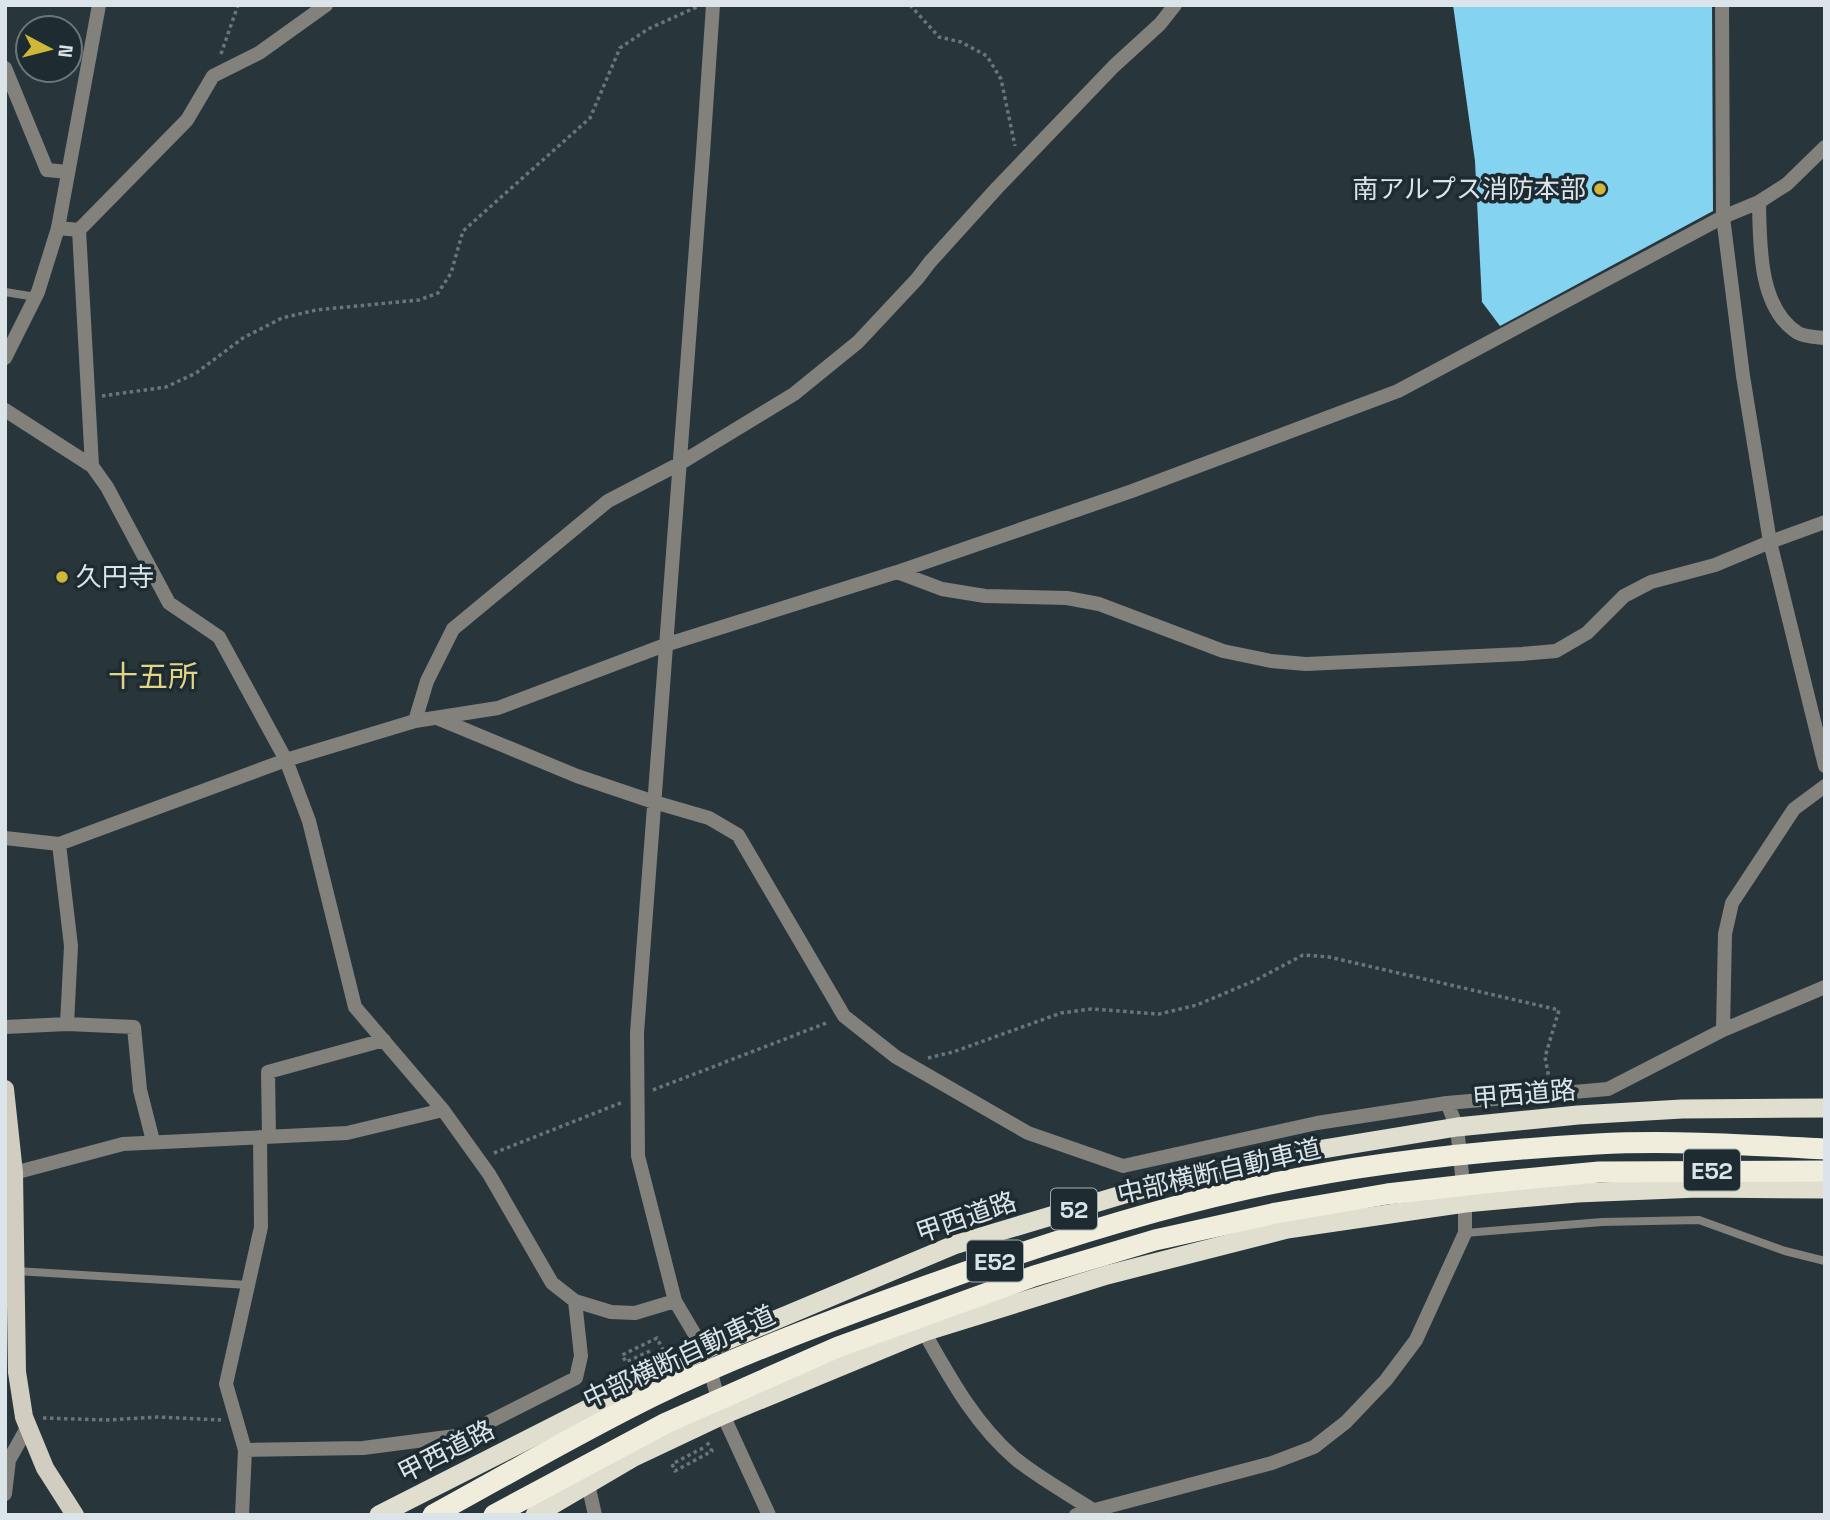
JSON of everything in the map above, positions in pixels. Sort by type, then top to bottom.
[{"type":"highway","name":"甲西道路","points":[[379,1515],[704,1350],[967,1241],[1175,1180],[1311,1151],[1457,1126],[1682,1109],[1825,1108]]},
{"type":"highway","name":"中部横断自動車道","points":[[433,1515],[652,1397],[737,1359],[828,1321],[1030,1249],[1149,1213],[1272,1183],[1384,1164],[1493,1152],[1600,1144],[1700,1143],[1825,1149]]},
{"type":"highway","name":"中部横断自動車道","points":[[494,1515],[666,1423],[838,1347],[1034,1276],[1155,1240],[1276,1213],[1374,1196],[1506,1181],[1599,1172],[1825,1171]]},
{"type":"highway","points":[[535,1515],[632,1458],[723,1415],[924,1332],[1107,1275],[1287,1229],[1465,1203],[1577,1193],[1698,1188],[1825,1189]]},
{"type":"main road","points":[[5,1089],[14,1172],[10,1202],[16,1271],[17,1372],[25,1423],[45,1468],[75,1515]]},
{"type":"street","points":[[5,358],[36,297],[58,228],[99,5]]},
{"type":"street","points":[[92,466],[79,230],[187,120],[213,76],[259,53],[326,5]]},
{"type":"street","points":[[713,5],[637,1033],[638,1156],[675,1301],[704,1350],[723,1415],[769,1515]]},
{"type":"street","points":[[415,721],[427,681],[453,629],[608,501],[679,464],[794,394],[858,342],[1019,165],[1115,66],[1160,24],[1175,5]]},
{"type":"street","points":[[1722,5],[1723,217],[1743,376],[1770,542],[1825,766]]},
{"type":"street","points":[[5,68],[47,170],[68,172]]},
{"type":"street","points":[[5,838],[59,844],[286,760],[415,721],[498,708],[665,645],[897,572],[1132,491],[1398,391],[1723,217],[1759,202],[1787,184],[1825,147]]},
{"type":"street","points":[[1759,202],[1761,260],[1770,296],[1784,321],[1800,335],[1825,338]]},
{"type":"street","points":[[58,228],[79,230]]},
{"type":"street","points":[[5,410],[92,466],[107,487],[169,603],[219,637],[286,760],[309,821],[355,1007],[443,1110],[478,1159],[552,1283],[575,1301],[611,1312],[635,1313],[675,1301]]},
{"type":"street","points":[[897,572],[952,591],[985,596],[1067,598],[1099,604],[1223,651],[1271,661],[1306,664],[1556,651],[1587,633],[1624,596],[1651,582],[1715,565],[1825,522]]},
{"type":"street","points":[[437,718],[577,776],[709,818],[738,835],[844,1016],[906,1063],[1028,1133],[1123,1166],[1317,1123],[1447,1103],[1608,1089],[1723,1030],[1825,987]]},
{"type":"street","points":[[1723,1030],[1725,934],[1732,903],[1794,809],[1825,786]]},
{"type":"street","points":[[59,844],[71,946],[67,1024]]},
{"type":"street","points":[[5,1027],[67,1024],[134,1027],[140,1090],[153,1141]]},
{"type":"street","points":[[242,1515],[245,1450],[226,1384],[261,1227],[268,1072],[384,1040]]},
{"type":"street","points":[[1076,1515],[1097,1513],[1272,1463],[1314,1447],[1346,1422],[1386,1380],[1416,1339],[1465,1233],[1465,1203],[1457,1126],[1447,1103]]},
{"type":"street","points":[[14,1172],[122,1144],[347,1133],[443,1110]]},
{"type":"street","points":[[245,1450],[363,1448],[463,1435],[576,1378],[581,1356],[575,1301]]},
{"type":"street","points":[[924,1332],[952,1381],[980,1422],[1017,1460],[1097,1513]]},
{"type":"street","points":[[5,1494],[9,1460],[25,1423]]},
{"type":"street","points":[[588,1483],[595,1515]]},
{"type":"lane","points":[[5,292],[36,297]]},
{"type":"lane","points":[[1465,1233],[1602,1222],[1699,1220],[1785,1251],[1825,1261]]},
{"type":"lane","points":[[16,1271],[248,1285]]},
{"type":"path","points":[[213,76],[238,5]]},
{"type":"path","points":[[88,398],[166,387],[196,373],[243,338],[282,318],[316,310],[419,300],[438,293],[451,273],[463,231],[590,118],[620,48],[648,29],[701,5]]},
{"type":"path","points":[[910,5],[939,37],[961,42],[987,55],[1001,79],[1019,165]]},
{"type":"path","points":[[906,1063],[953,1052],[1061,1013],[1091,1009],[1159,1014],[1197,1005],[1256,980],[1303,955],[1329,957],[1559,1010],[1545,1057],[1553,1094]]},
{"type":"path","points":[[478,1159],[844,1016]]},
{"type":"path","points":[[650,1351],[626,1362],[622,1355],[657,1338]]},
{"type":"path","points":[[25,1423],[158,1417],[237,1421]]},
{"type":"path","points":[[703,1448],[672,1464],[675,1471],[712,1451]]},
{"type":"building","name":"南アルプス消防本部","points":[[1453,5],[1712,5],[1713,211],[1500,326],[1482,302],[1475,161]]},
{"type":"place","name":"南アルプス消防本部","points":[[1600,189]]},
{"type":"place","name":"久円寺","points":[[62,577]]},
{"type":"district","name":"十五所","points":[[153,676]]}]
